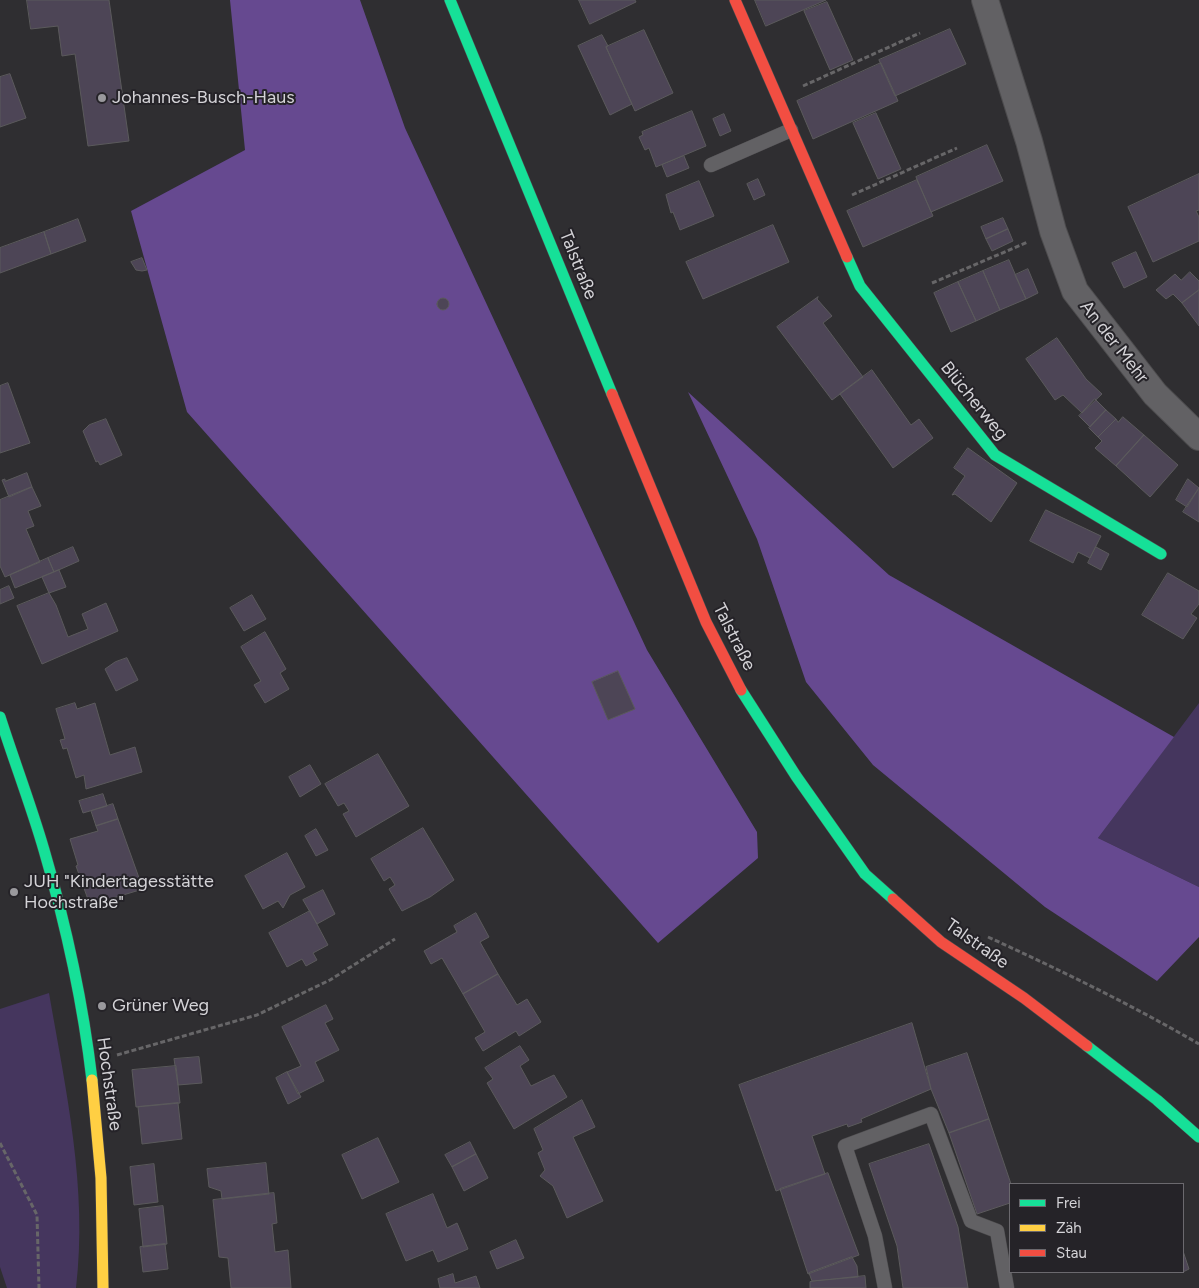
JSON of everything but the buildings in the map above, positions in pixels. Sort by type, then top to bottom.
[{"type":"main road","name":"Talstraße","points":[[450,0],[706,622],[745,697],[796,776],[865,874],[911,916],[941,942],[1024,998],[1157,1100],[1199,1137]]},
{"type":"main road","name":"Blücherweg","points":[[735,0],[860,286],[995,455],[1161,554]]},
{"type":"main road","name":"Hochstraße","points":[[0,717],[46,860],[61,918],[90,1062],[102,1172],[103,1288]]},
{"type":"street","name":"An der Mehr","points":[[985,0],[1029,141],[1053,231],[1074,291],[1155,394],[1199,437]]},
{"type":"lane","points":[[712,166],[791,130]]},
{"type":"lane","points":[[885,1288],[875,1236],[844,1146],[931,1114],[971,1221],[997,1231],[1007,1288]]},
{"type":"path","points":[[777,98],[920,33]]},
{"type":"path","points":[[826,207],[957,148]]},
{"type":"path","points":[[932,283],[1053,231]]},
{"type":"path","points":[[986,936],[1062,970],[1149,1015],[1199,1044]]},
{"type":"path","points":[[90,1062],[196,1034],[257,1015],[330,980],[395,939]]},
{"type":"path","points":[[0,1143],[37,1214],[39,1288]]},
{"type":"shaded area","points":[[230,0],[360,0],[405,128],[647,650],[757,832],[758,858],[658,943],[187,412],[131,211],[245,150]]},
{"type":"shaded area","points":[[688,392],[889,575],[1174,737],[1098,838],[1199,887],[1199,937],[1157,981],[1045,907],[873,765],[806,682],[757,539]]},
{"type":"shaded area","points":[[1199,703],[1199,887],[1098,838]]},
{"type":"shaded area","points":[[49,993],[68,1103],[77,1177],[79,1251],[76,1288],[7,1288],[0,1267],[0,1009]]},
{"type":"traffic: fast","points":[[450,0],[612,394]]},
{"type":"traffic: fast","points":[[847,257],[860,286],[995,455],[1161,554]]},
{"type":"traffic: fast","points":[[741,690],[796,776],[865,874],[893,899]]},
{"type":"traffic: fast","points":[[0,717],[39,833],[60,907],[79,993],[92,1080]]},
{"type":"traffic: fast","points":[[1087,1046],[1157,1100],[1199,1137]]},
{"type":"traffic: slow","points":[[92,1080],[101,1178],[103,1288]]},
{"type":"traffic: jam","points":[[735,0],[847,257]]},
{"type":"traffic: jam","points":[[612,394],[706,622],[741,690]]},
{"type":"traffic: jam","points":[[893,899],[941,942],[1024,998],[1087,1046]]},
{"type":"place","name":"Johannes-Busch-Haus","points":[[102,98]]},
{"type":"place","name":"JUH \"Kindertagesstätte Hochstraße\"","points":[[14,892]]},
{"type":"place","name":"Grüner Weg","points":[[102,1006]]}]
